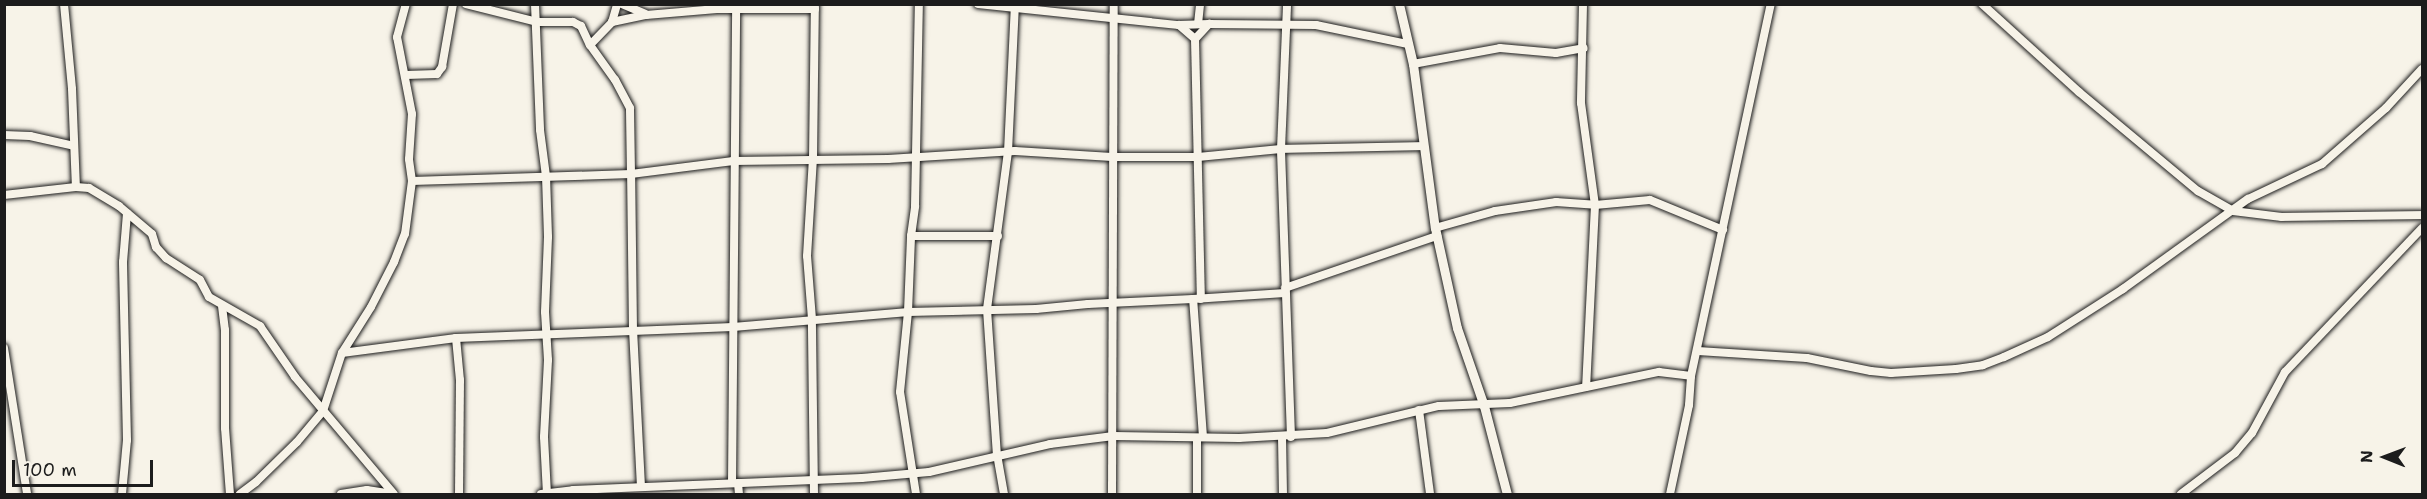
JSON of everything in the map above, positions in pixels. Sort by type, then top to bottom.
[{"type":"street","points":[[64,4],[72,89],[76,187]]},
{"type":"street","points":[[240,495],[297,442],[323,411],[342,353],[371,307],[394,262],[405,234],[412,181],[409,159],[412,114],[397,37],[406,4]]},
{"type":"street","points":[[406,75],[437,74],[442,67],[453,4]]},
{"type":"street","points":[[466,4],[537,22],[573,22],[581,26],[590,45],[615,80],[630,108],[633,330],[641,488]]},
{"type":"street","points":[[535,4],[548,237],[545,494],[641,488],[651,491],[735,483],[913,473],[974,464],[997,456],[1050,444],[1114,436],[1291,437],[1363,426],[1439,406],[1484,406],[1659,372],[1690,376]]},
{"type":"street","points":[[590,45],[612,22],[617,4]]},
{"type":"street","points":[[622,4],[646,15]]},
{"type":"street","points":[[916,495],[900,392],[908,312],[910,236],[915,206],[919,4]]},
{"type":"street","points":[[978,4],[1053,10],[1115,20],[1179,26],[1209,24],[1335,27],[1408,44]]},
{"type":"street","points":[[1112,495],[1114,4]]},
{"type":"street","points":[[1198,24],[1200,4]]},
{"type":"street","points":[[1287,4],[1281,149],[1291,437]]},
{"type":"street","points":[[1399,4],[1413,64],[1436,232],[1457,328],[1484,406],[1507,495]]},
{"type":"street","points":[[1583,4],[1584,48],[1581,103],[1595,205],[1586,387]]},
{"type":"street","points":[[1670,495],[1689,405],[1690,376],[1698,351],[1771,4]]},
{"type":"street","points":[[1982,4],[2079,92],[2198,191],[2233,211],[2282,217],[2422,215]]},
{"type":"street","points":[[1004,495],[997,456],[987,309],[1008,152],[1015,6]]},
{"type":"street","points":[[612,22],[646,15],[736,7],[815,7],[813,159],[807,256],[812,319],[814,495]]},
{"type":"street","points":[[736,7],[733,327],[735,483],[739,495]]},
{"type":"street","points":[[1197,495],[1200,438],[1195,39],[1209,24]]},
{"type":"street","points":[[1179,26],[1195,39]]},
{"type":"street","points":[[1413,64],[1500,48],[1556,53],[1584,48]]},
{"type":"street","points":[[1698,351],[1807,358],[1871,372],[1891,373],[1983,365],[2048,337],[2123,289],[2265,190],[2322,164],[2386,108],[2422,69]]},
{"type":"street","points":[[4,135],[30,136],[74,146]]},
{"type":"street","points":[[412,181],[631,174],[733,161],[1008,152],[1112,157],[1198,157],[1281,149],[1423,146]]},
{"type":"street","points":[[4,195],[76,187],[97,192],[127,213],[152,234],[156,247],[166,258],[200,280],[209,297],[222,306],[240,312],[260,326],[295,377],[393,495]]},
{"type":"street","points":[[342,353],[456,338],[733,327],[908,312],[1036,309],[1285,291],[1436,232],[1505,209],[1556,202],[1595,205],[1650,200],[1723,230]]},
{"type":"street","points":[[122,495],[127,440],[123,262],[127,213]]},
{"type":"street","points":[[2181,495],[2235,453],[2252,433],[2285,372],[2422,228]]},
{"type":"street","points":[[910,236],[998,236]]},
{"type":"street","points":[[222,306],[225,330],[225,428],[230,495]]},
{"type":"street","points":[[456,338],[460,380],[459,495]]},
{"type":"street","points":[[4,348],[8,387],[27,495]]},
{"type":"street","points":[[1419,410],[1430,495]]},
{"type":"street","points":[[1282,437],[1283,495]]},
{"type":"street","points":[[341,495],[367,490],[393,495]]}]
